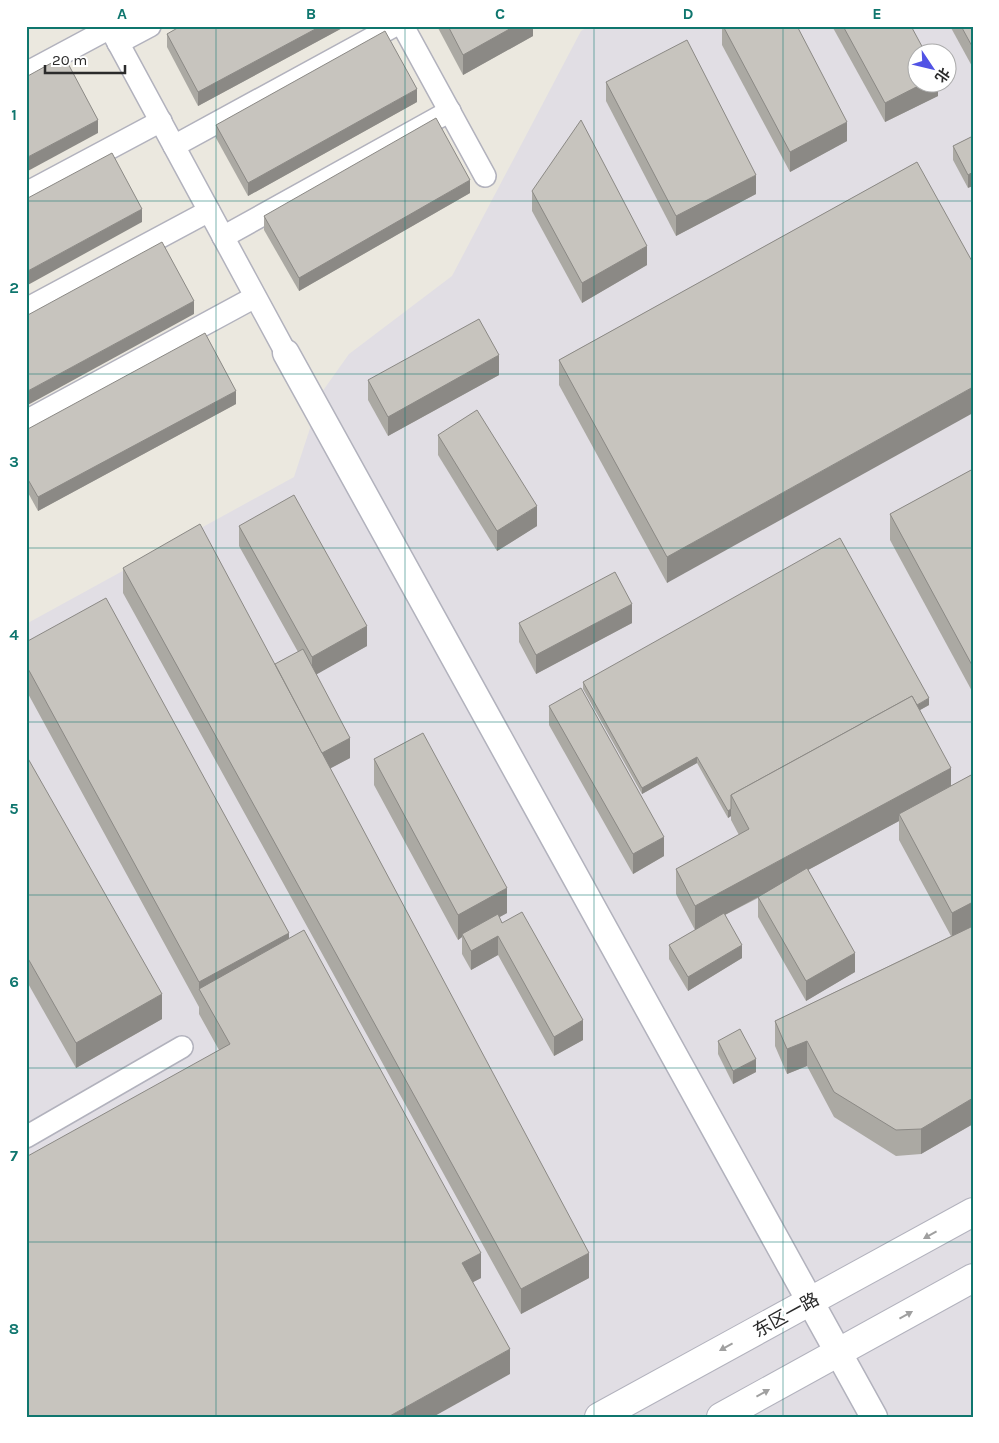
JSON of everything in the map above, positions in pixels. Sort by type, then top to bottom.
[{"type":"main road","name":"东区一路","points":[[599,1417],[973,1212]]},
{"type":"main road","points":[[721,1417],[973,1278]]},
{"type":"street","points":[[26,73],[113,32],[150,26]]},
{"type":"street","points":[[174,146],[394,26]]},
{"type":"street","points":[[403,26],[485,176]]},
{"type":"street","points":[[113,32],[255,297],[874,1417]]},
{"type":"street","points":[[223,237],[450,112]]},
{"type":"street","points":[[26,193],[161,121]]},
{"type":"street","points":[[26,309],[209,212]]},
{"type":"street","points":[[26,421],[255,297]]},
{"type":"street","points":[[26,1137],[182,1047]]},
{"type":"shaded area","points":[[589,26],[973,26],[973,1417],[26,1417],[26,624],[294,477],[322,392],[349,354],[452,276],[581,31]]},
{"type":"building","points":[[181,26],[321,26],[198,92],[167,34]]},
{"type":"building","points":[[448,26],[515,26],[463,55]]},
{"type":"building","points":[[723,26],[797,26],[847,122],[790,152]]},
{"type":"building","points":[[843,26],[911,26],[920,42],[906,42],[906,92],[885,103]]},
{"type":"building","points":[[961,26],[973,26],[973,48]]},
{"type":"building","points":[[385,31],[417,89],[248,183],[216,125]]},
{"type":"building","points":[[687,40],[756,175],[676,216],[606,82]]},
{"type":"building","points":[[64,56],[98,120],[26,158],[26,77]]},
{"type":"building","points":[[436,118],[470,180],[299,278],[264,216]]},
{"type":"building","points":[[581,120],[647,246],[582,283],[532,191]]},
{"type":"building","points":[[973,136],[973,172],[968,175],[953,146]]},
{"type":"building","points":[[112,153],[142,209],[26,272],[26,199]]},
{"type":"building","points":[[917,162],[973,263],[973,387],[667,557],[559,360]]},
{"type":"building","points":[[162,242],[194,301],[26,392],[26,316]]},
{"type":"building","points":[[479,319],[499,355],[388,417],[368,380]]},
{"type":"building","points":[[205,333],[236,391],[38,497],[26,476],[26,430]]},
{"type":"building","points":[[477,410],[537,506],[497,531],[438,435]]},
{"type":"building","points":[[973,469],[973,667],[890,514]]},
{"type":"building","points":[[294,495],[367,626],[312,657],[239,526]]},
{"type":"building","points":[[200,524],[589,1253],[521,1289],[123,568]]},
{"type":"building","points":[[840,538],[929,698],[917,705],[912,696],[731,795],[731,809],[728,811],[697,757],[642,788],[583,682]]},
{"type":"building","points":[[615,572],[632,604],[536,655],[519,623]]},
{"type":"building","points":[[106,598],[289,933],[199,982],[26,665],[26,642]]},
{"type":"building","points":[[303,649],[350,738],[322,753],[275,664]]},
{"type":"building","points":[[581,688],[664,837],[633,854],[549,706]]},
{"type":"building","points":[[912,696],[951,768],[695,906],[676,869],[749,829],[731,795]]},
{"type":"building","points":[[423,733],[507,888],[458,915],[374,759]]},
{"type":"building","points":[[26,755],[162,994],[76,1043],[26,955]]},
{"type":"building","points":[[973,774],[973,902],[952,913],[899,814]]},
{"type":"building","points":[[807,868],[855,953],[806,981],[758,897]]},
{"type":"building","points":[[522,912],[583,1020],[554,1037],[498,936],[471,951],[462,934],[498,914],[502,923]]},
{"type":"building","points":[[724,913],[742,945],[688,977],[669,945]]},
{"type":"building","points":[[973,926],[973,1098],[921,1129],[896,1130],[834,1092],[807,1041],[787,1049],[775,1021]]},
{"type":"building","points":[[304,930],[481,1253],[462,1263],[510,1349],[388,1417],[26,1417],[26,1157],[230,1044],[199,989]]},
{"type":"building","points":[[740,1029],[756,1059],[733,1071],[718,1041]]}]
